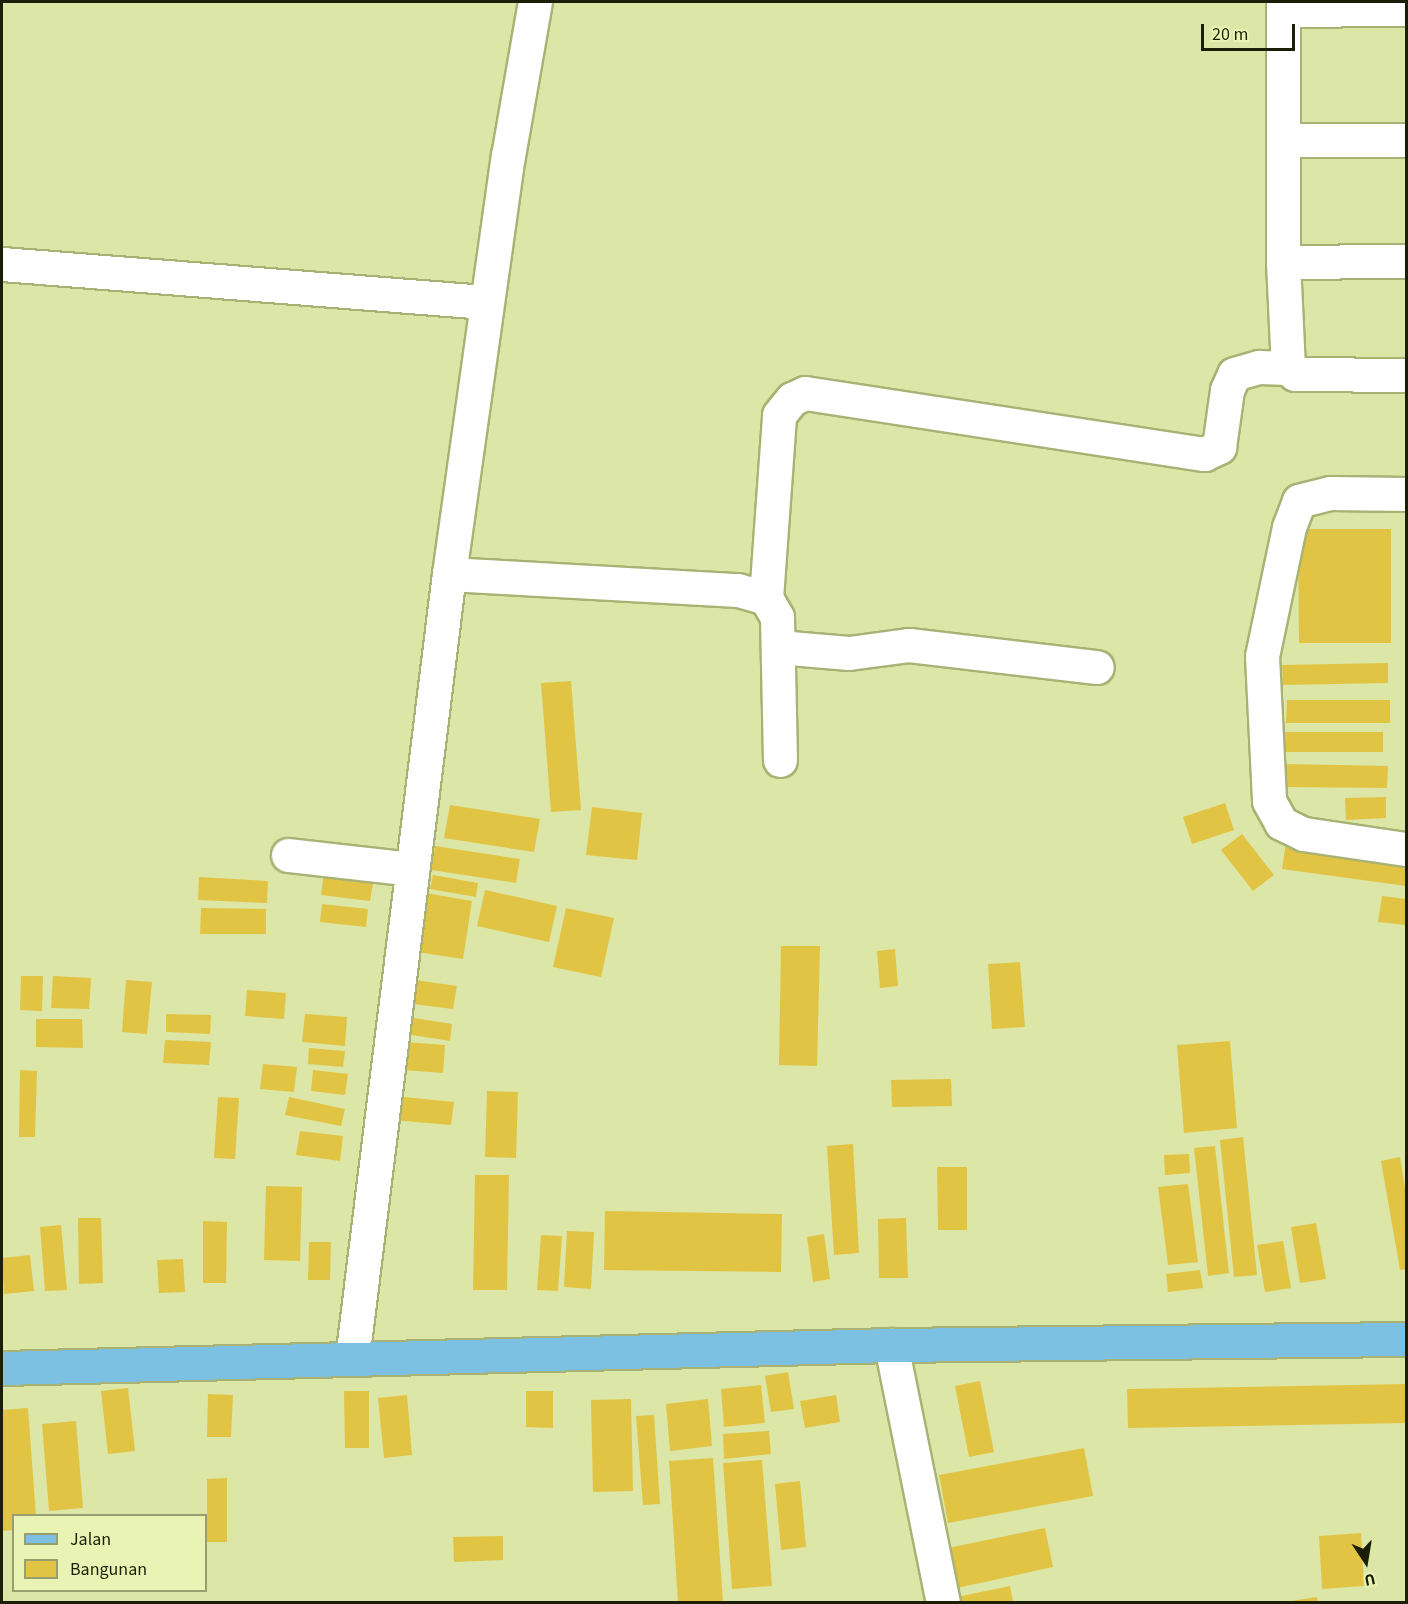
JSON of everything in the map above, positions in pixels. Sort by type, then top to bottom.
[{"type":"main road","points":[[2,1368],[891,1345],[1407,1338]]},
{"type":"street","points":[[352,1359],[448,574],[486,302],[535,2]]},
{"type":"street","points":[[1288,368],[1283,262],[1283,6],[1407,9]]},
{"type":"street","points":[[1284,140],[1407,140]]},
{"type":"street","points":[[1283,262],[1407,261]]},
{"type":"street","points":[[2,264],[486,302]]},
{"type":"street","points":[[780,760],[777,617],[766,598],[779,416],[792,399],[805,393],[1204,454],[1219,447],[1227,390],[1234,374],[1259,367],[1288,368],[1295,374],[1407,375]]},
{"type":"street","points":[[1407,494],[1330,493],[1299,501],[1288,527],[1262,656],[1269,801],[1281,823],[1304,834],[1407,849]]},
{"type":"street","points":[[448,574],[738,590],[766,598]]},
{"type":"street","points":[[778,647],[849,654],[909,645],[1097,667]]},
{"type":"street","points":[[288,855],[412,869]]},
{"type":"street","points":[[891,1345],[943,1602]]},
{"type":"building","points":[[1298,529],[1391,529],[1391,643],[1299,643]]},
{"type":"building","points":[[1388,663],[1388,683],[1283,685],[1282,665]]},
{"type":"building","points":[[571,681],[581,810],[551,812],[541,683]]},
{"type":"building","points":[[1287,700],[1390,700],[1390,723],[1286,723]]},
{"type":"building","points":[[1285,732],[1383,732],[1383,752],[1285,752]]},
{"type":"building","points":[[1286,764],[1388,766],[1387,788],[1286,787]]},
{"type":"building","points":[[1386,797],[1386,818],[1346,820],[1345,798]]},
{"type":"building","points":[[1225,803],[1234,830],[1192,844],[1183,817]]},
{"type":"building","points":[[450,805],[540,819],[534,852],[444,838]]},
{"type":"building","points":[[592,807],[642,813],[637,860],[586,855]]},
{"type":"building","points":[[1242,834],[1274,875],[1253,891],[1221,850]]},
{"type":"building","points":[[1286,842],[1406,858],[1406,886],[1282,869]]},
{"type":"building","points":[[435,846],[520,859],[516,883],[431,870]]},
{"type":"building","points":[[324,871],[374,877],[370,901],[321,895]]},
{"type":"building","points":[[433,875],[478,883],[476,897],[430,889]]},
{"type":"building","points":[[199,877],[268,881],[267,903],[198,900]]},
{"type":"building","points":[[485,890],[557,906],[549,942],[477,926]]},
{"type":"building","points":[[426,893],[472,901],[463,959],[417,952]]},
{"type":"building","points":[[1382,896],[1406,899],[1406,925],[1378,922]]},
{"type":"building","points":[[322,904],[368,909],[366,927],[320,922]]},
{"type":"building","points":[[201,908],[266,909],[266,934],[200,934]]},
{"type":"building","points":[[566,908],[614,918],[601,977],[553,967]]},
{"type":"building","points":[[781,946],[820,946],[817,1066],[779,1065]]},
{"type":"building","points":[[895,949],[898,986],[880,988],[877,951]]},
{"type":"building","points":[[1020,962],[1025,1027],[992,1029],[988,964]]},
{"type":"building","points":[[21,976],[43,976],[42,1011],[20,1010]]},
{"type":"building","points":[[53,976],[91,978],[89,1009],[51,1008]]},
{"type":"building","points":[[408,979],[457,986],[453,1009],[405,1003]]},
{"type":"building","points":[[126,980],[152,982],[147,1034],[122,1032]]},
{"type":"building","points":[[247,990],[286,993],[284,1019],[245,1016]]},
{"type":"building","points":[[166,1014],[211,1015],[210,1034],[166,1032]]},
{"type":"building","points":[[305,1014],[347,1017],[345,1046],[302,1042]]},
{"type":"building","points":[[402,1016],[452,1024],[450,1041],[399,1033]]},
{"type":"building","points":[[36,1019],[82,1019],[83,1048],[36,1047]]},
{"type":"building","points":[[165,1040],[211,1042],[209,1065],[163,1063]]},
{"type":"building","points":[[1230,1041],[1237,1128],[1184,1133],[1177,1045]]},
{"type":"building","points":[[405,1042],[445,1045],[443,1073],[403,1070]]},
{"type":"building","points":[[309,1048],[345,1051],[343,1067],[308,1064]]},
{"type":"building","points":[[263,1064],[297,1067],[294,1092],[260,1089]]},
{"type":"building","points":[[20,1070],[37,1071],[35,1137],[19,1137]]},
{"type":"building","points":[[313,1070],[348,1074],[345,1095],[311,1091]]},
{"type":"building","points":[[951,1079],[952,1106],[892,1107],[891,1080]]},
{"type":"building","points":[[487,1091],[518,1092],[516,1158],[485,1157]]},
{"type":"building","points":[[394,1096],[454,1102],[451,1125],[392,1120]]},
{"type":"building","points":[[218,1097],[239,1098],[235,1159],[214,1158]]},
{"type":"building","points":[[289,1097],[345,1109],[341,1126],[285,1115]]},
{"type":"building","points":[[300,1131],[343,1136],[340,1161],[296,1155]]},
{"type":"building","points":[[1243,1137],[1257,1275],[1234,1277],[1220,1140]]},
{"type":"building","points":[[853,1144],[859,1253],[834,1255],[827,1146]]},
{"type":"building","points":[[1215,1146],[1229,1273],[1208,1276],[1194,1148]]},
{"type":"building","points":[[1189,1154],[1190,1173],[1165,1175],[1164,1155]]},
{"type":"building","points":[[1400,1157],[1406,1195],[1406,1269],[1400,1270],[1381,1161]]},
{"type":"building","points":[[937,1167],[967,1167],[967,1230],[938,1230]]},
{"type":"building","points":[[475,1175],[509,1175],[507,1290],[473,1290]]},
{"type":"building","points":[[1188,1184],[1198,1262],[1168,1265],[1158,1187]]},
{"type":"building","points":[[266,1186],[302,1187],[300,1261],[264,1260]]},
{"type":"building","points":[[605,1211],[782,1214],[781,1272],[604,1270]]},
{"type":"building","points":[[78,1218],[101,1218],[103,1283],[79,1284]]},
{"type":"building","points":[[906,1218],[908,1278],[879,1278],[878,1219]]},
{"type":"building","points":[[203,1221],[227,1222],[226,1283],[203,1283]]},
{"type":"building","points":[[1316,1223],[1326,1279],[1300,1283],[1291,1227]]},
{"type":"building","points":[[61,1225],[67,1290],[45,1291],[40,1227]]},
{"type":"building","points":[[567,1231],[594,1232],[591,1289],[564,1287]]},
{"type":"building","points":[[824,1234],[830,1279],[813,1282],[807,1237]]},
{"type":"building","points":[[541,1235],[562,1236],[558,1291],[537,1290]]},
{"type":"building","points":[[1283,1241],[1291,1288],[1265,1292],[1257,1245]]},
{"type":"building","points":[[309,1242],[331,1242],[330,1280],[308,1280]]},
{"type":"building","points":[[30,1255],[34,1291],[4,1294],[2,1258]]},
{"type":"building","points":[[183,1259],[185,1292],[159,1293],[157,1260]]},
{"type":"building","points":[[1200,1270],[1203,1288],[1168,1292],[1166,1274]]},
{"type":"building","points":[[788,1372],[794,1409],[771,1412],[765,1376]]},
{"type":"building","points":[[980,1381],[994,1452],[969,1457],[955,1386]]},
{"type":"building","points":[[1406,1384],[1406,1423],[1128,1428],[1127,1389]]},
{"type":"building","points":[[761,1385],[765,1423],[724,1427],[721,1389]]},
{"type":"building","points":[[128,1388],[135,1451],[108,1454],[101,1391]]},
{"type":"building","points":[[344,1391],[369,1391],[369,1448],[345,1448]]},
{"type":"building","points":[[526,1391],[553,1391],[553,1428],[526,1427]]},
{"type":"building","points":[[208,1394],[233,1395],[231,1437],[207,1437]]},
{"type":"building","points":[[407,1395],[412,1455],[384,1458],[378,1398]]},
{"type":"building","points":[[836,1395],[840,1422],[805,1428],[800,1401]]},
{"type":"building","points":[[631,1399],[633,1491],[593,1492],[591,1400]]},
{"type":"building","points":[[708,1399],[712,1446],[670,1451],[666,1404]]},
{"type":"building","points":[[28,1408],[36,1514],[12,1514],[12,1530],[2,1531],[2,1410]]},
{"type":"building","points":[[654,1415],[660,1504],[643,1505],[636,1416]]},
{"type":"building","points":[[76,1421],[83,1508],[49,1511],[42,1424]]},
{"type":"building","points":[[769,1431],[771,1454],[724,1459],[723,1434]]},
{"type":"building","points":[[1084,1448],[1093,1496],[948,1523],[939,1475]]},
{"type":"building","points":[[713,1458],[723,1602],[678,1602],[669,1461]]},
{"type":"building","points":[[762,1460],[772,1586],[732,1589],[723,1463]]},
{"type":"building","points":[[227,1478],[227,1542],[207,1542],[207,1479]]},
{"type":"building","points":[[800,1481],[806,1547],[781,1550],[775,1484]]},
{"type":"building","points":[[1045,1528],[1053,1567],[957,1588],[948,1548]]},
{"type":"building","points":[[1361,1533],[1364,1586],[1322,1589],[1319,1536]]},
{"type":"building","points":[[503,1536],[503,1560],[454,1562],[453,1537]]},
{"type":"building","points":[[1010,1586],[1013,1602],[948,1602],[947,1599]]},
{"type":"building","points":[[1317,1597],[1318,1602],[1291,1602],[1291,1601]]}]
